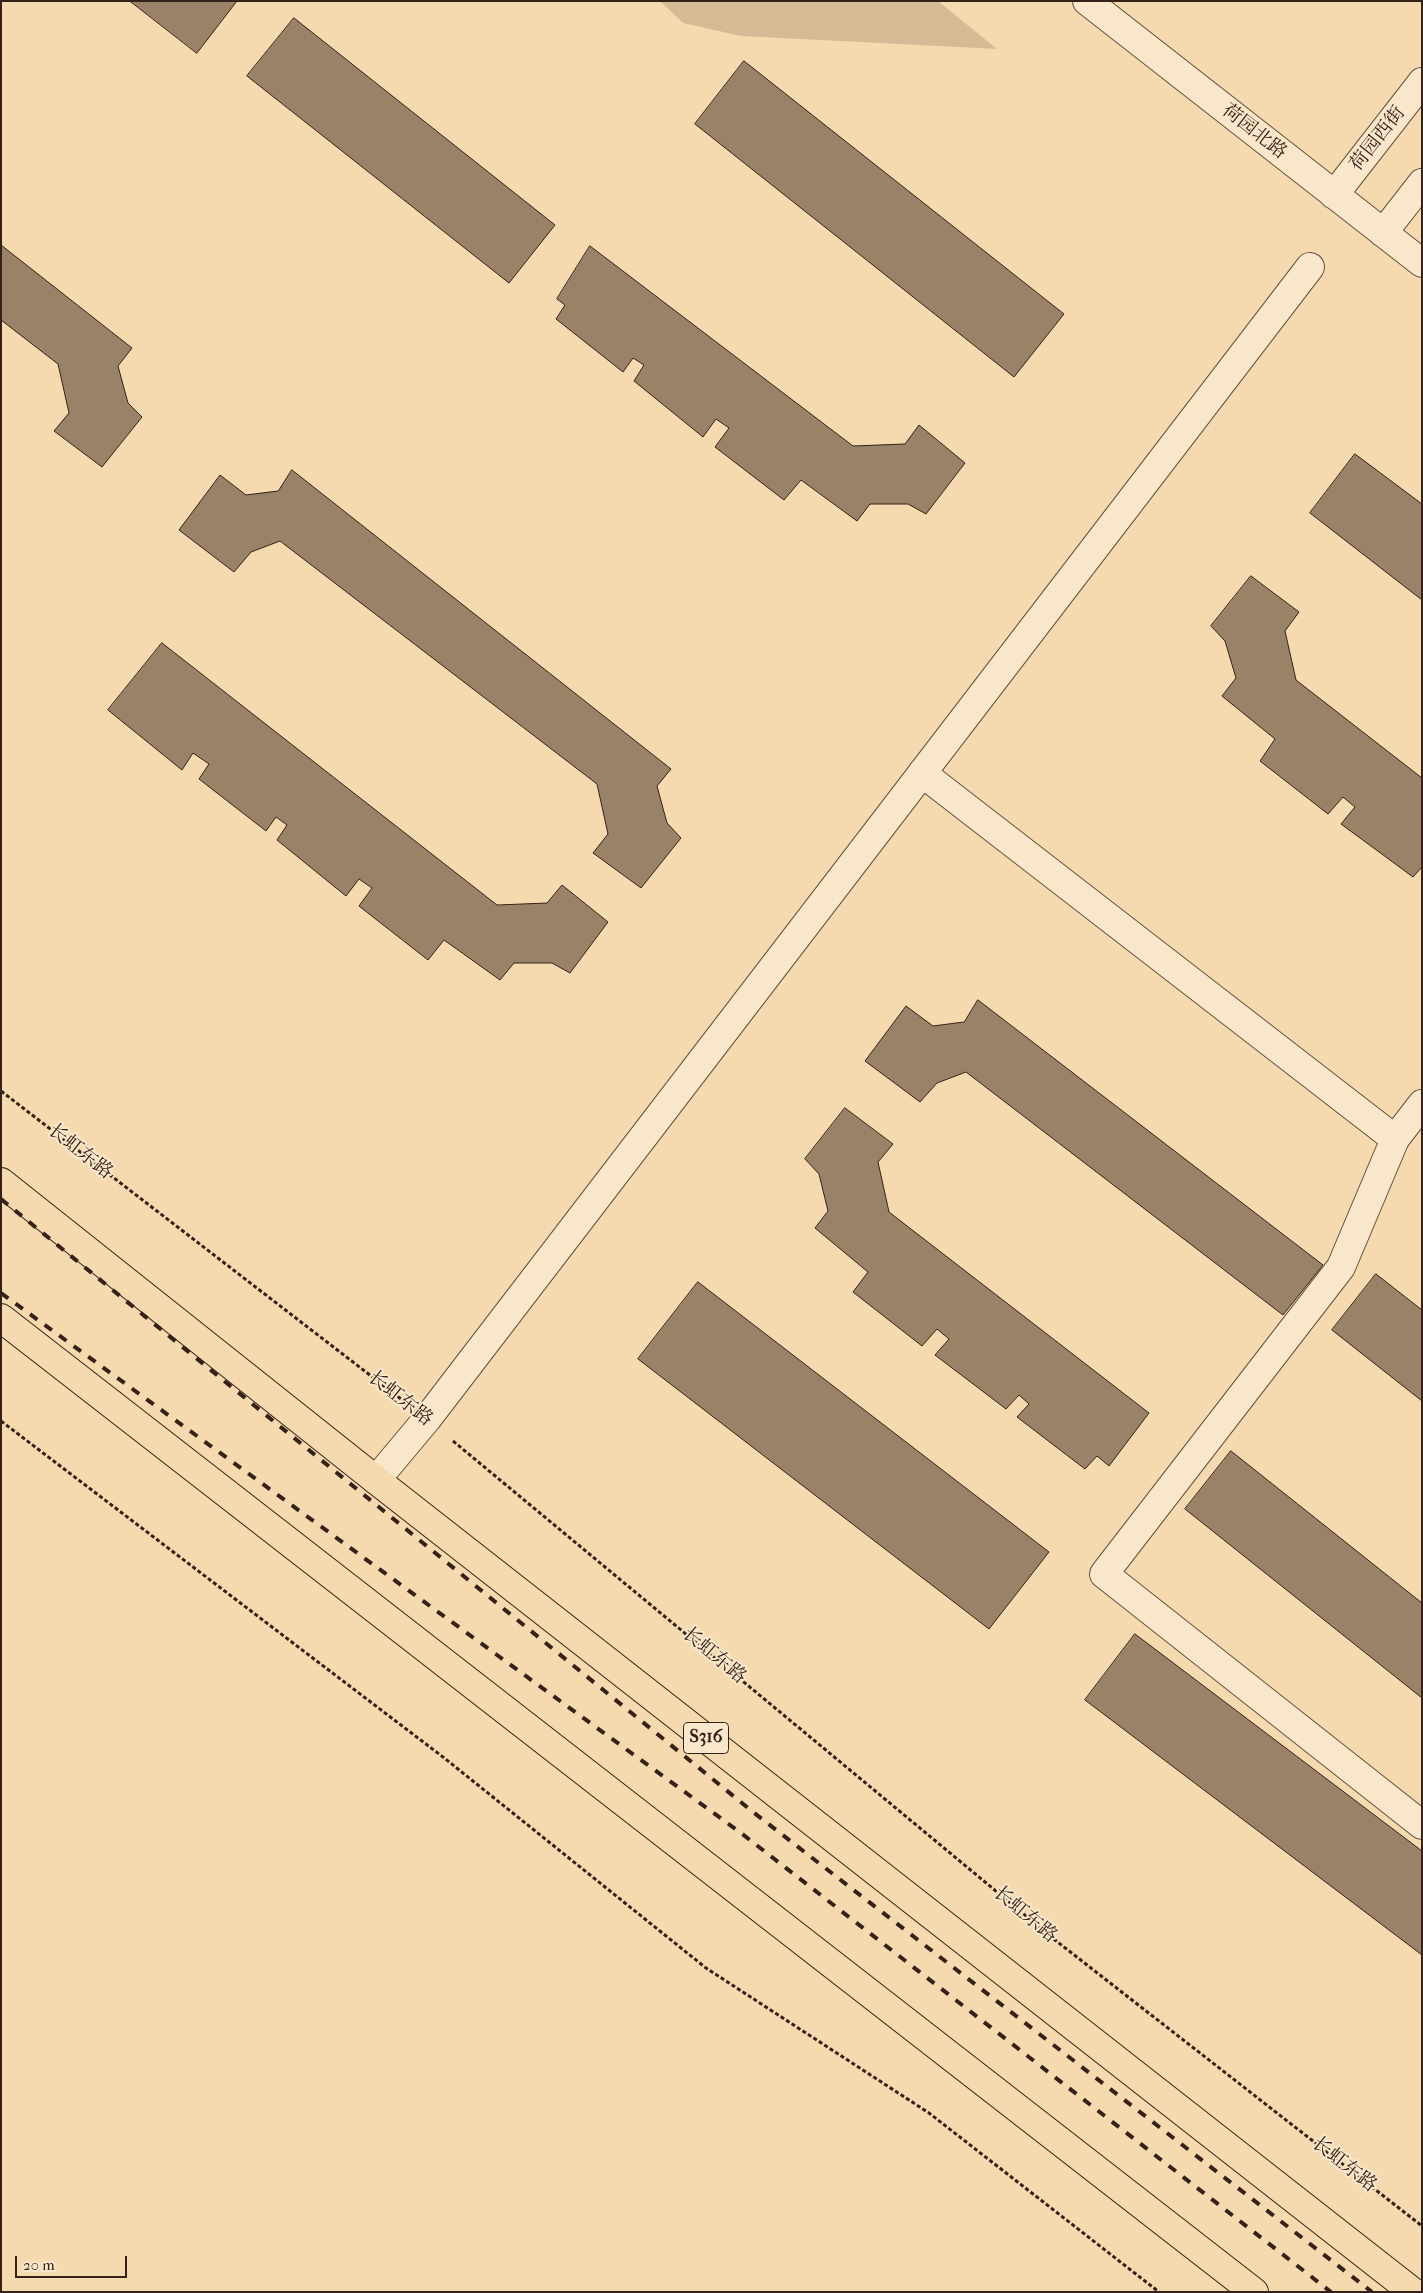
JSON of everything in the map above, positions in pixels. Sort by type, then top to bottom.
[{"type":"main road","name":"S316","points":[[1,1182],[376,1480],[1412,2292]]},
{"type":"main road","points":[[1,1318],[1254,2292]]},
{"type":"street","name":"荷园北路","points":[[1087,1],[1422,263]]},
{"type":"street","name":"荷园西街","points":[[1334,195],[1422,82]]},
{"type":"street","points":[[1383,232],[1422,183]]},
{"type":"street","points":[[376,1480],[427,1419],[1310,266]]},
{"type":"street","points":[[922,774],[1395,1139]]},
{"type":"street","points":[[1422,1104],[1395,1139],[1341,1267],[1104,1574],[1422,1825]]},
{"type":"path","name":"长虹东路","points":[[1,1091],[427,1419],[1055,1940],[1422,2226]]},
{"type":"path","points":[[1,1421],[443,1757],[706,1968],[929,2113],[1159,2292]]},
{"type":"shaded area","points":[[660,1],[938,1],[997,49],[741,36],[683,23]]},
{"type":"building","points":[[130,1],[237,1],[197,53]]},
{"type":"building","points":[[294,18],[555,225],[509,283],[247,76]]},
{"type":"building","points":[[744,61],[1064,314],[1014,377],[695,124]]},
{"type":"building","points":[[1,245],[132,348],[118,366],[128,403],[142,417],[102,467],[54,431],[69,413],[58,364],[1,320]]},
{"type":"building","points":[[590,246],[853,446],[905,444],[919,425],[965,463],[926,514],[908,504],[870,504],[857,521],[801,480],[784,500],[715,447],[729,428],[716,419],[703,437],[634,381],[644,365],[633,358],[623,372],[556,319],[565,305],[557,299]]},
{"type":"building","points":[[1355,454],[1422,504],[1422,600],[1310,513]]},
{"type":"building","points":[[292,470],[671,769],[657,786],[667,823],[681,838],[641,888],[593,853],[608,834],[597,784],[280,541],[251,552],[234,572],[179,530],[220,475],[246,495],[278,491]]},
{"type":"building","points":[[1251,576],[1299,612],[1285,631],[1296,680],[1422,778],[1422,867],[1413,877],[1341,824],[1355,807],[1343,797],[1328,814],[1260,761],[1275,739],[1222,696],[1236,678],[1225,641],[1211,626]]},
{"type":"building","points":[[162,643],[497,905],[547,903],[562,885],[608,922],[570,973],[552,963],[514,963],[500,980],[444,940],[428,960],[359,906],[372,888],[359,879],[346,896],[277,840],[287,825],[276,817],[266,831],[199,779],[209,764],[193,753],[182,770],[108,710]]},
{"type":"building","points":[[978,1000],[1323,1265],[1283,1315],[966,1072],[937,1083],[920,1102],[865,1061],[906,1006],[933,1026],[964,1022]]},
{"type":"building","points":[[845,1108],[893,1144],[878,1162],[889,1212],[1149,1413],[1109,1466],[1097,1456],[1085,1469],[1017,1417],[1029,1404],[1019,1395],[1006,1409],[935,1355],[949,1339],[937,1329],[922,1346],[853,1292],[868,1272],[815,1228],[828,1211],[819,1174],[805,1159]]},
{"type":"building","points":[[1376,1274],[1422,1310],[1422,1401],[1332,1330]]},
{"type":"building","points":[[698,1282],[1049,1552],[989,1629],[638,1359]]},
{"type":"building","points":[[1231,1451],[1422,1603],[1422,1698],[1185,1509]]},
{"type":"building","points":[[1135,1634],[1422,1851],[1422,1955],[1085,1700]]},
{"type":"railway","points":[[1,1199],[753,1812],[1372,2292]]},
{"type":"railway","points":[[1,1293],[741,1833],[1331,2292]]}]
